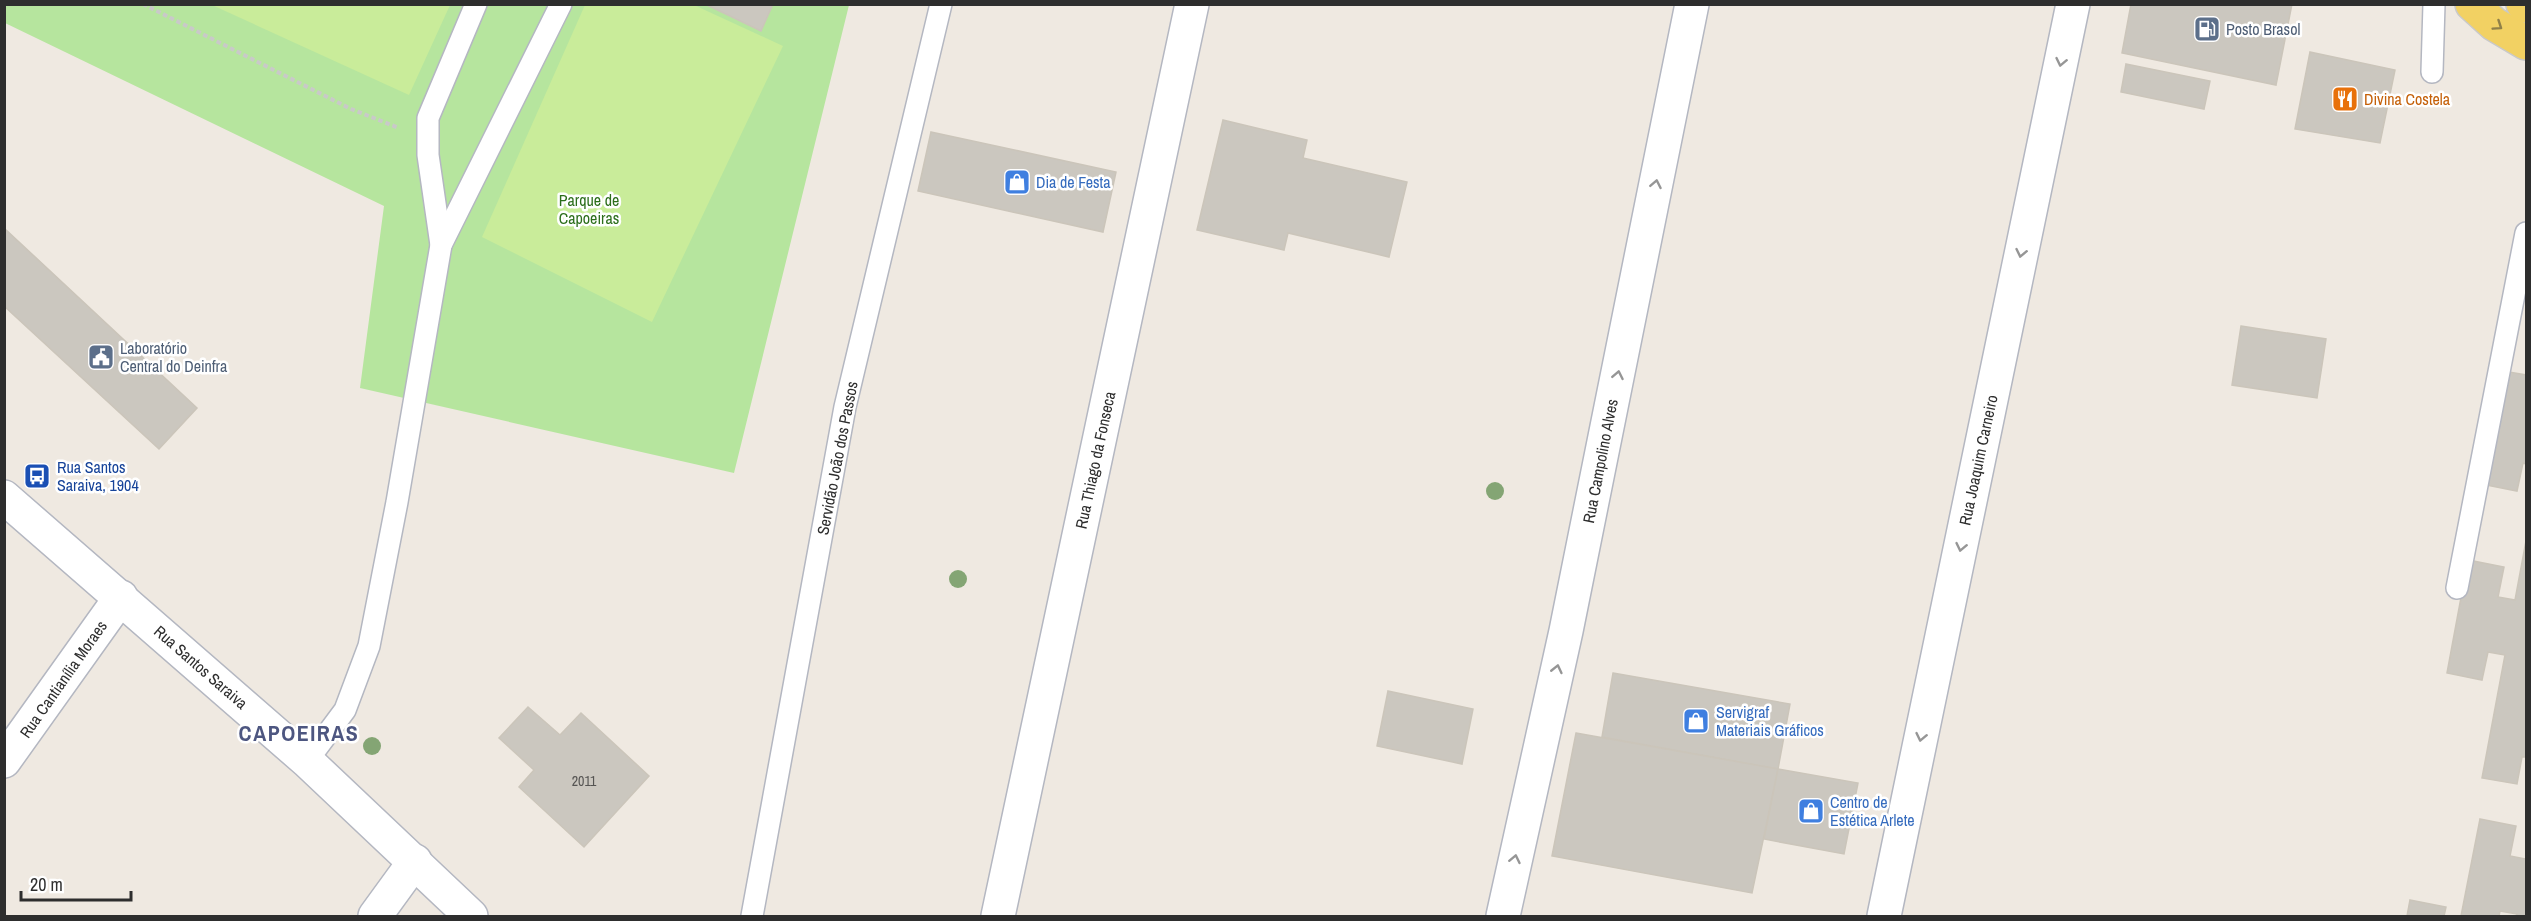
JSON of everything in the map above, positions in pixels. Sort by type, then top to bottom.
[{"type":"main road","points":[[2472,4],[2494,24],[2526,43]]},
{"type":"street","name":"Rua Thiago da Fonseca","points":[[998,916],[1191,4]]},
{"type":"street","name":"Rua Campolino Alves","points":[[1503,916],[1566,631],[1692,4]]},
{"type":"street","name":"Rua Joaquim Carneiro","points":[[1884,916],[2073,4]]},
{"type":"street","name":"Rua Santos Saraiva","points":[[4,497],[307,761],[471,916]]},
{"type":"street","name":"Rua Cantianília Moraes","points":[[4,761],[121,597]]},
{"type":"street","points":[[375,916],[415,861]]},
{"type":"lane","points":[[441,246],[428,155],[428,118],[476,4]]},
{"type":"lane","points":[[307,761],[345,710],[369,646],[397,502],[441,246],[561,4]]},
{"type":"lane","name":"Servidão João dos Passos","points":[[752,916],[845,407],[941,4]]},
{"type":"lane","points":[[2432,72],[2434,4]]},
{"type":"lane","points":[[2457,588],[2526,232]]},
{"type":"path","points":[[143,4],[351,109],[428,138]]},
{"type":"green space","name":"Parque de Capoeiras","points":[[4,5],[849,5],[734,473],[360,388],[384,206],[5,23]]},
{"type":"green space","points":[[212,5],[450,5],[409,95]]},
{"type":"green space","points":[[585,5],[694,5],[783,46],[652,322],[482,237]]},
{"type":"building","points":[[705,4],[773,4],[761,31]]},
{"type":"building","name":"Posto Brasol","points":[[2131,4],[2292,4],[2276,85],[2122,53]]},
{"type":"building","name":"Divina Costela","points":[[2310,52],[2395,70],[2380,143],[2295,129]]},
{"type":"building","points":[[2126,64],[2210,81],[2204,109],[2121,92]]},
{"type":"building","points":[[1223,120],[1307,140],[1303,158],[1407,182],[1389,257],[1288,233],[1284,250],[1197,230]]},
{"type":"building","name":"Dia de Festa","points":[[931,132],[1116,172],[1103,232],[918,191]]},
{"type":"building","name":"Laboratório Central do Deinfra","points":[[4,228],[197,408],[159,449],[4,306]]},
{"type":"building","points":[[2241,326],[2326,339],[2317,398],[2232,385]]},
{"type":"building","points":[[2503,371],[2526,375],[2526,464],[2523,463],[2517,491],[2481,484]]},
{"type":"building","points":[[2526,541],[2526,757],[2522,757],[2517,784],[2482,778],[2505,655],[2488,652],[2482,680],[2447,673],[2468,560],[2504,567],[2498,597],[2515,600]]},
{"type":"building","name":"Servigraf Materiais Gráficos","points":[[1613,673],[1790,704],[1778,769],[1602,737]]},
{"type":"building","points":[[1388,691],[1473,709],[1462,764],[1377,746]]},
{"type":"building","points":[[528,707],[560,735],[581,713],[649,776],[584,847],[519,787],[534,770],[499,738]]},
{"type":"building","points":[[1576,733],[1778,769],[1752,893],[1552,856]]},
{"type":"building","name":"Centro de Estética Arlete","points":[[1778,769],[1858,783],[1844,854],[1764,839]]},
{"type":"building","points":[[2480,819],[2516,826],[2510,856],[2526,859],[2526,916],[2516,916],[2517,914],[2500,911],[2499,916],[2461,916]]},
{"type":"building","points":[[2410,900],[2446,907],[2444,916],[2407,916]]},
{"type":"place","name":"Posto Brasol","points":[[2207,29]]},
{"type":"place","name":"Divina Costela","points":[[2345,99]]},
{"type":"place","name":"Dia de Festa","points":[[1017,182]]},
{"type":"place","name":"Laboratório Central do Deinfra","points":[[101,357]]},
{"type":"place","name":"Rua Santos Saraiva, 1904","points":[[37,476]]},
{"type":"place","name":"Servigraf Materiais Gráficos","points":[[1696,721]]},
{"type":"place","name":"Centro de Estética Arlete","points":[[1811,811]]},
{"type":"district","name":"CAPOEIRAS","points":[[299,733]]}]
